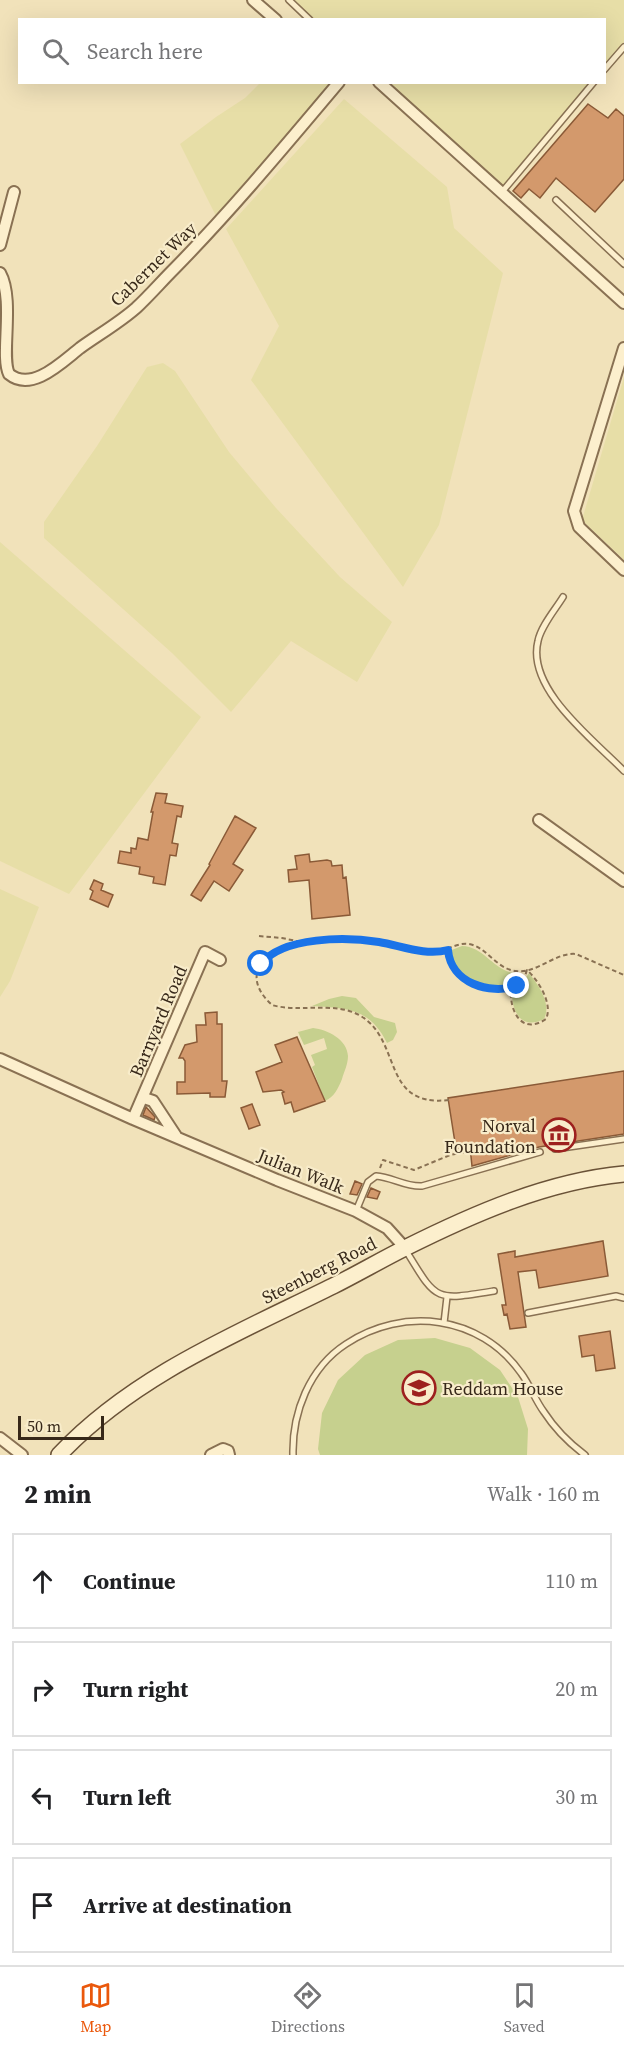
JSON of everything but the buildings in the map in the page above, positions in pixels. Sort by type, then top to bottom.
[{"type":"main road","name":"Steenberg Road","points":[[59,1455],[108,1411],[153,1379],[405,1248],[469,1218],[516,1200],[567,1185],[624,1174]]},
{"type":"street","points":[[253,0],[274,18]]},
{"type":"street","name":"Cabernet Way","points":[[0,273],[6,295],[1,349],[3,365],[11,375],[17,378],[38,378],[135,309],[223,218],[337,84]]},
{"type":"street","points":[[381,84],[624,303]]},
{"type":"street","points":[[0,245],[14,192]]},
{"type":"street","points":[[624,348],[574,511],[579,526],[624,570]]},
{"type":"street","points":[[539,820],[624,881]]},
{"type":"street","name":"Barnyard Road","points":[[133,1119],[205,952],[220,960]]},
{"type":"street","name":"Julian Walk","points":[[0,1059],[133,1119],[356,1211],[387,1228],[405,1248]]},
{"type":"street","points":[[144,1098],[153,1101],[176,1137]]},
{"type":"street","points":[[0,1438],[22,1455]]},
{"type":"street","points":[[211,1455],[224,1449],[229,1455]]},
{"type":"lane","points":[[289,0],[308,18]]},
{"type":"lane","points":[[606,68],[624,47]]},
{"type":"lane","points":[[502,192],[592,84]]},
{"type":"lane","points":[[556,200],[624,264]]},
{"type":"lane","points":[[563,597],[538,638],[536,651],[539,671],[549,691],[582,731],[624,771]]},
{"type":"lane","points":[[555,1149],[624,1139]]},
{"type":"lane","points":[[356,1211],[368,1182],[376,1176],[406,1185],[422,1186],[540,1152]]},
{"type":"lane","points":[[405,1248],[434,1292],[447,1297],[494,1291]]},
{"type":"lane","points":[[528,1313],[615,1296],[624,1298]]},
{"type":"lane","points":[[444,1323],[447,1297]]},
{"type":"lane","points":[[293,1455],[295,1425],[305,1393],[320,1368],[341,1347],[356,1337],[389,1324],[423,1320],[468,1330],[504,1353],[521,1372],[553,1425],[569,1443],[585,1455]]},
{"type":"path","points":[[259,936],[303,943]]},
{"type":"path","points":[[449,1100],[436,1101],[420,1097],[402,1084],[392,1068],[381,1035],[359,1015],[336,1009],[272,1005],[260,991],[256,978],[261,964],[275,951],[303,943],[348,940],[376,942],[432,952],[448,950],[467,943],[476,946],[501,966],[517,972],[562,956],[576,954],[624,975]]},
{"type":"path","points":[[448,950],[454,969],[465,980],[478,986],[511,988],[521,984],[527,970]]},
{"type":"path","points":[[511,988],[511,1006],[518,1018],[532,1024],[546,1019],[548,1008],[546,1000],[536,980],[527,970]]},
{"type":"path","points":[[375,1169],[381,1168],[383,1160],[414,1170],[450,1155],[470,1151]]},
{"type":"shaded area","points":[[290,0],[624,0],[624,42],[606,64],[606,18],[310,18]]},
{"type":"shaded area","points":[[259,84],[333,84],[216,216],[180,144],[245,98]]},
{"type":"shaded area","points":[[382,84],[589,84],[501,190]]},
{"type":"shaded area","points":[[344,99],[447,187],[454,228],[503,273],[439,525],[403,587],[251,380],[279,326],[226,229]]},
{"type":"shaded area","points":[[163,363],[175,371],[229,452],[276,508],[340,577],[392,622],[357,682],[291,641],[231,712],[172,653],[44,538],[44,522],[97,446],[147,367]]},
{"type":"shaded area","points":[[624,377],[624,560],[582,520]]},
{"type":"shaded area","points":[[0,542],[201,717],[69,894],[0,861]]},
{"type":"shaded area","points":[[0,889],[39,907],[10,981],[0,997]]},
{"type":"green space","points":[[462,946],[478,951],[505,970],[523,974],[519,981],[504,988],[474,983],[460,974],[451,959],[449,951]]},
{"type":"green space","points":[[529,973],[543,994],[546,1007],[544,1019],[536,1022],[523,1020],[519,1016],[515,1011],[512,997],[512,989],[520,987]]},
{"type":"green space","points":[[342,996],[356,998],[374,1017],[395,1023],[397,1032],[393,1040],[387,1043],[373,1023],[356,1012],[312,1006]]},
{"type":"green space","points":[[313,1028],[336,1036],[347,1050],[348,1056],[339,1086],[325,1101],[312,1067],[315,1065],[311,1055],[327,1049],[324,1038],[304,1045],[298,1032]]},
{"type":"green space","name":"Reddam House","points":[[435,1338],[470,1348],[500,1370],[518,1397],[528,1429],[527,1455],[320,1455],[318,1449],[322,1413],[338,1380],[365,1355],[398,1340]]},
{"type":"place","name":"Norval Foundation","points":[[559,1135]]},
{"type":"place","name":"Reddam House","points":[[419,1388]]},
{"type":"route","points":[[261,964],[266,957],[285,946],[325,940],[376,942],[420,951],[448,950],[454,969],[465,980],[478,986],[505,989],[517,986]]}]
